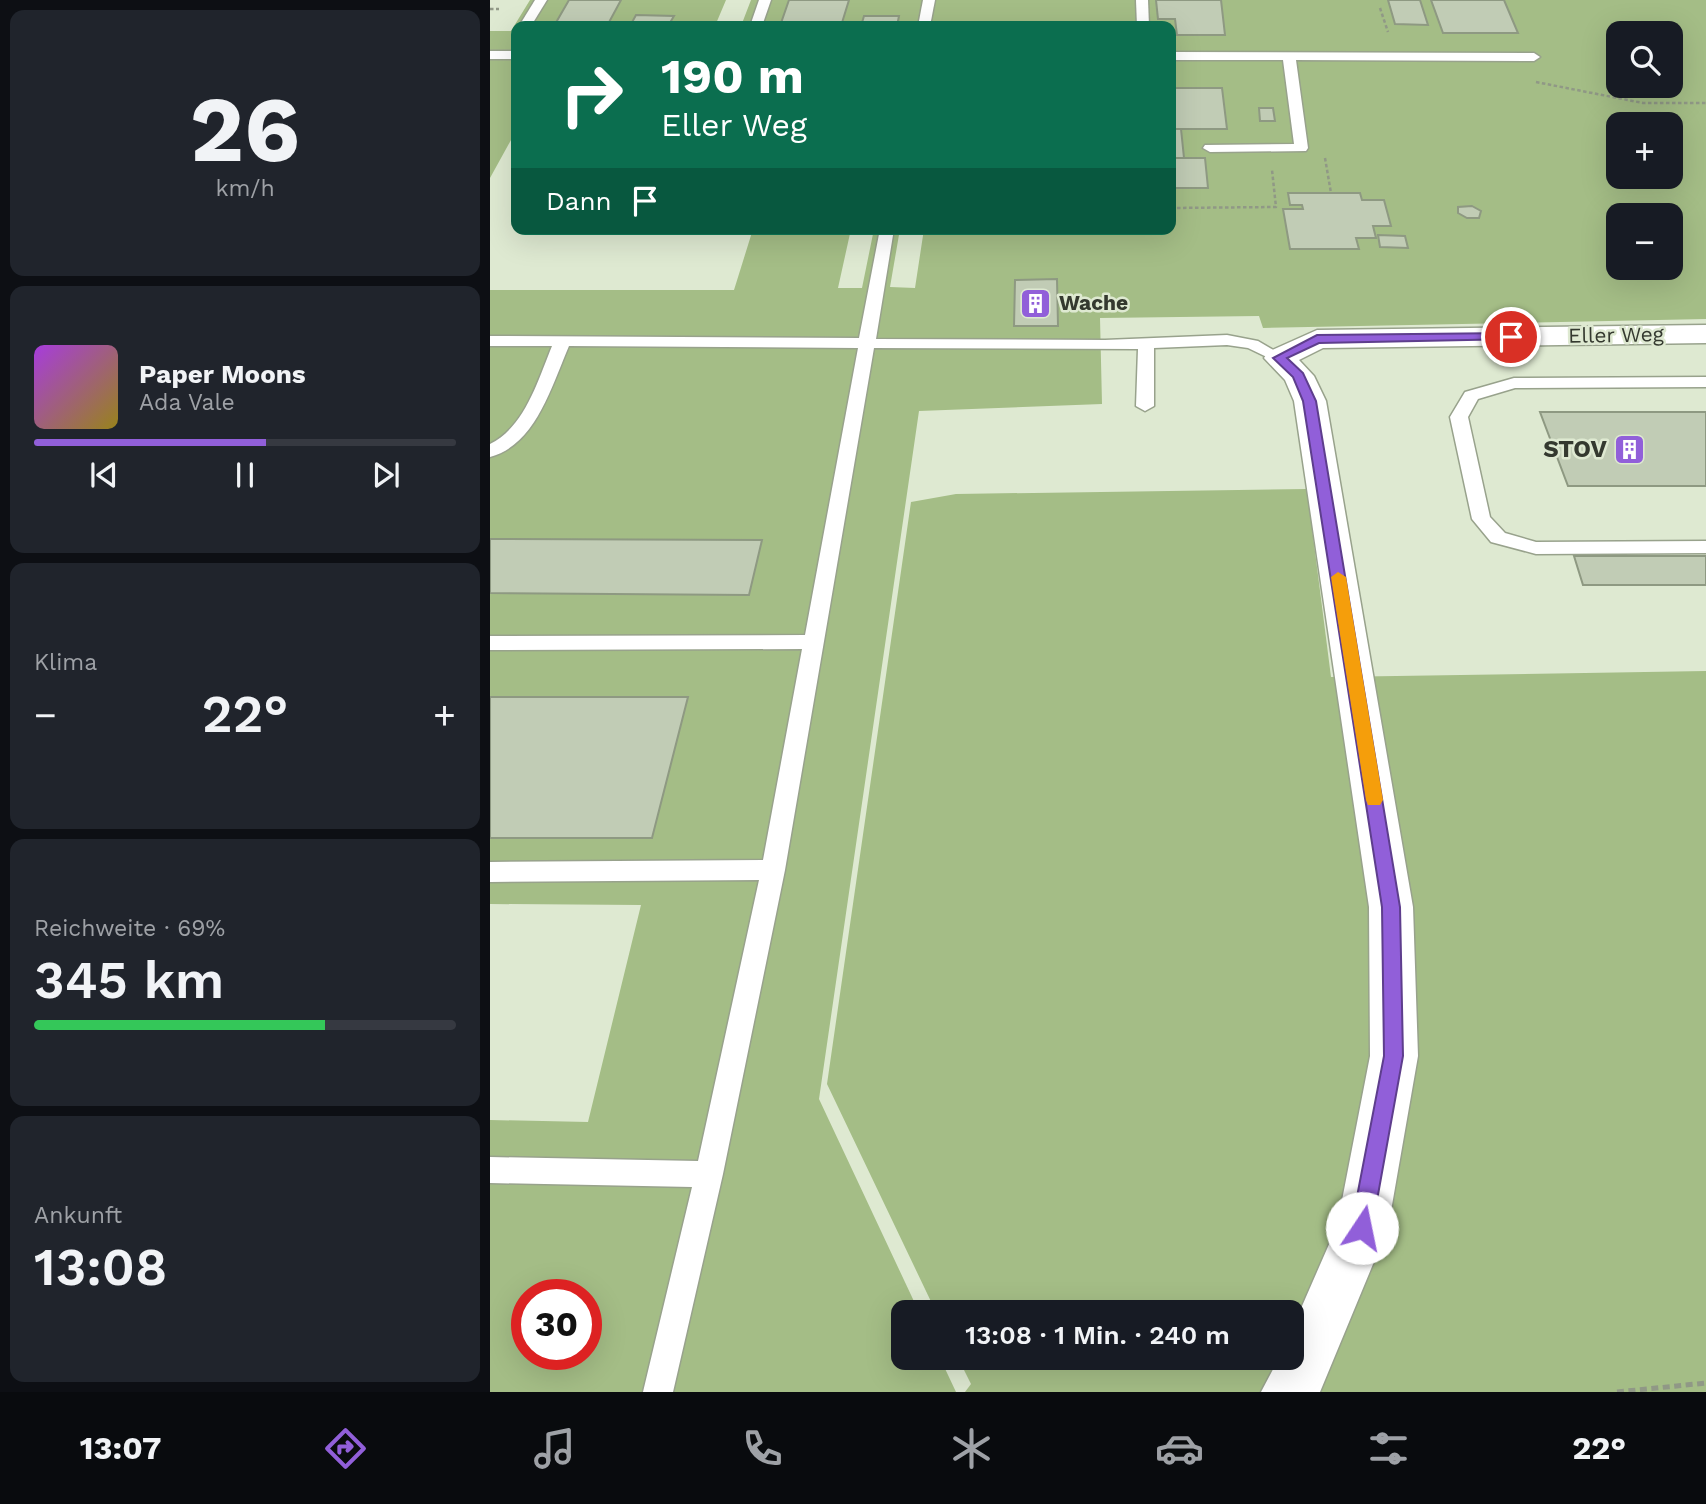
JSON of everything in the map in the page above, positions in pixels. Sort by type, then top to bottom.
[{"type":"street","name":"Eller Weg","points":[[1279,358],[1317,339],[1706,334]]},
{"type":"street","points":[[1279,358],[1298,376],[1310,401],[1391,907],[1394,1056],[1362,1228],[1296,1383],[1289,1392]]},
{"type":"lane","points":[[528,21],[541,0]]},
{"type":"lane","points":[[758,21],[765,0]]},
{"type":"lane","points":[[925,21],[929,0]]},
{"type":"lane","points":[[1142,0],[1143,21]]},
{"type":"lane","points":[[490,55],[511,55]]},
{"type":"lane","points":[[1176,56],[1534,57]]},
{"type":"lane","points":[[1210,148],[1301,148],[1289,56]]},
{"type":"lane","points":[[658,1392],[709,1174],[773,870],[886,235]]},
{"type":"lane","points":[[490,341],[1146,343],[1227,340],[1252,344],[1279,358]]},
{"type":"lane","points":[[490,451],[502,447],[524,426],[563,341]]},
{"type":"lane","points":[[1144,407],[1146,343]]},
{"type":"lane","points":[[1706,382],[1514,383],[1471,396],[1459,416],[1481,519],[1498,538],[1536,548],[1706,547]]},
{"type":"lane","points":[[490,643],[814,642]]},
{"type":"lane","points":[[490,872],[773,870]]},
{"type":"lane","points":[[490,1170],[709,1174]]},
{"type":"path","points":[[490,9],[499,9]]},
{"type":"path","points":[[1485,57],[1511,72],[1551,86],[1643,103],[1706,103]]},
{"type":"path","points":[[1176,208],[1276,207],[1269,148]]},
{"type":"path","points":[[1329,182],[1331,193]]},
{"type":"path","points":[[1617,1392],[1706,1383]]},
{"type":"green space","points":[[530,0],[726,0],[717,21],[517,21]]},
{"type":"green space","points":[[751,0],[1706,0],[1706,319],[1263,328],[1259,316],[1100,318],[1102,404],[919,411],[819,1099],[913,1300],[891,1300],[891,1370],[946,1370],[956,1392],[490,1392],[490,1120],[588,1122],[641,905],[490,904],[490,290],[734,290],[751,235],[850,235],[838,288],[862,288],[873,235],[899,235],[890,287],[915,288],[923,235],[1176,235],[1176,21],[743,21]]},
{"type":"green space","points":[[490,31],[511,31],[511,140],[490,178]]},
{"type":"green space","points":[[1307,489],[1331,677],[1706,671],[1706,1392],[965,1392],[971,1384],[964,1370],[1304,1370],[1304,1300],[930,1300],[827,1084],[911,502],[956,494]]},
{"type":"building","points":[[569,0],[621,0],[610,21],[557,21]]},
{"type":"building","points":[[789,0],[849,0],[843,21],[782,21]]},
{"type":"building","points":[[1156,0],[1221,0],[1225,35],[1177,35],[1175,19],[1158,19]]},
{"type":"building","points":[[1388,0],[1420,0],[1428,25],[1395,24]]},
{"type":"building","points":[[1431,0],[1504,0],[1518,33],[1443,33]]},
{"type":"building","points":[[636,15],[674,16],[671,21],[633,21]]},
{"type":"building","points":[[864,16],[899,16],[898,21],[862,21]]},
{"type":"building","points":[[1176,88],[1222,88],[1227,129],[1176,129]]},
{"type":"building","points":[[1259,108],[1273,108],[1275,121],[1260,121]]},
{"type":"building","points":[[1176,129],[1181,129],[1184,158],[1176,158]]},
{"type":"building","points":[[1176,158],[1205,158],[1208,188],[1176,188]]},
{"type":"building","points":[[1288,193],[1360,193],[1362,200],[1384,200],[1391,226],[1373,226],[1376,238],[1356,238],[1359,249],[1290,249],[1283,209],[1303,209],[1302,205],[1290,205]]},
{"type":"building","points":[[1472,206],[1481,211],[1479,218],[1467,218],[1458,213],[1458,207]]},
{"type":"building","points":[[1378,235],[1405,236],[1408,248],[1380,247]]},
{"type":"building","name":"Wache","points":[[1057,279],[1058,326],[1014,326],[1015,280]]},
{"type":"building","name":"STOV","points":[[1540,412],[1706,412],[1706,486],[1568,486]]},
{"type":"building","points":[[490,539],[762,540],[749,595],[490,593]]},
{"type":"building","points":[[1574,556],[1706,556],[1706,585],[1583,585]]},
{"type":"building","points":[[490,697],[688,697],[652,838],[490,838]]},
{"type":"slow traffic","points":[[1338,577],[1374,800]]},
{"type":"place","name":"Wache","points":[[1036,303]]},
{"type":"place","name":"STOV","points":[[1630,449]]},
{"type":"route","points":[[1362,1228],[1394,1056],[1391,907],[1310,401],[1298,376],[1279,358],[1317,339],[1511,337]]}]
